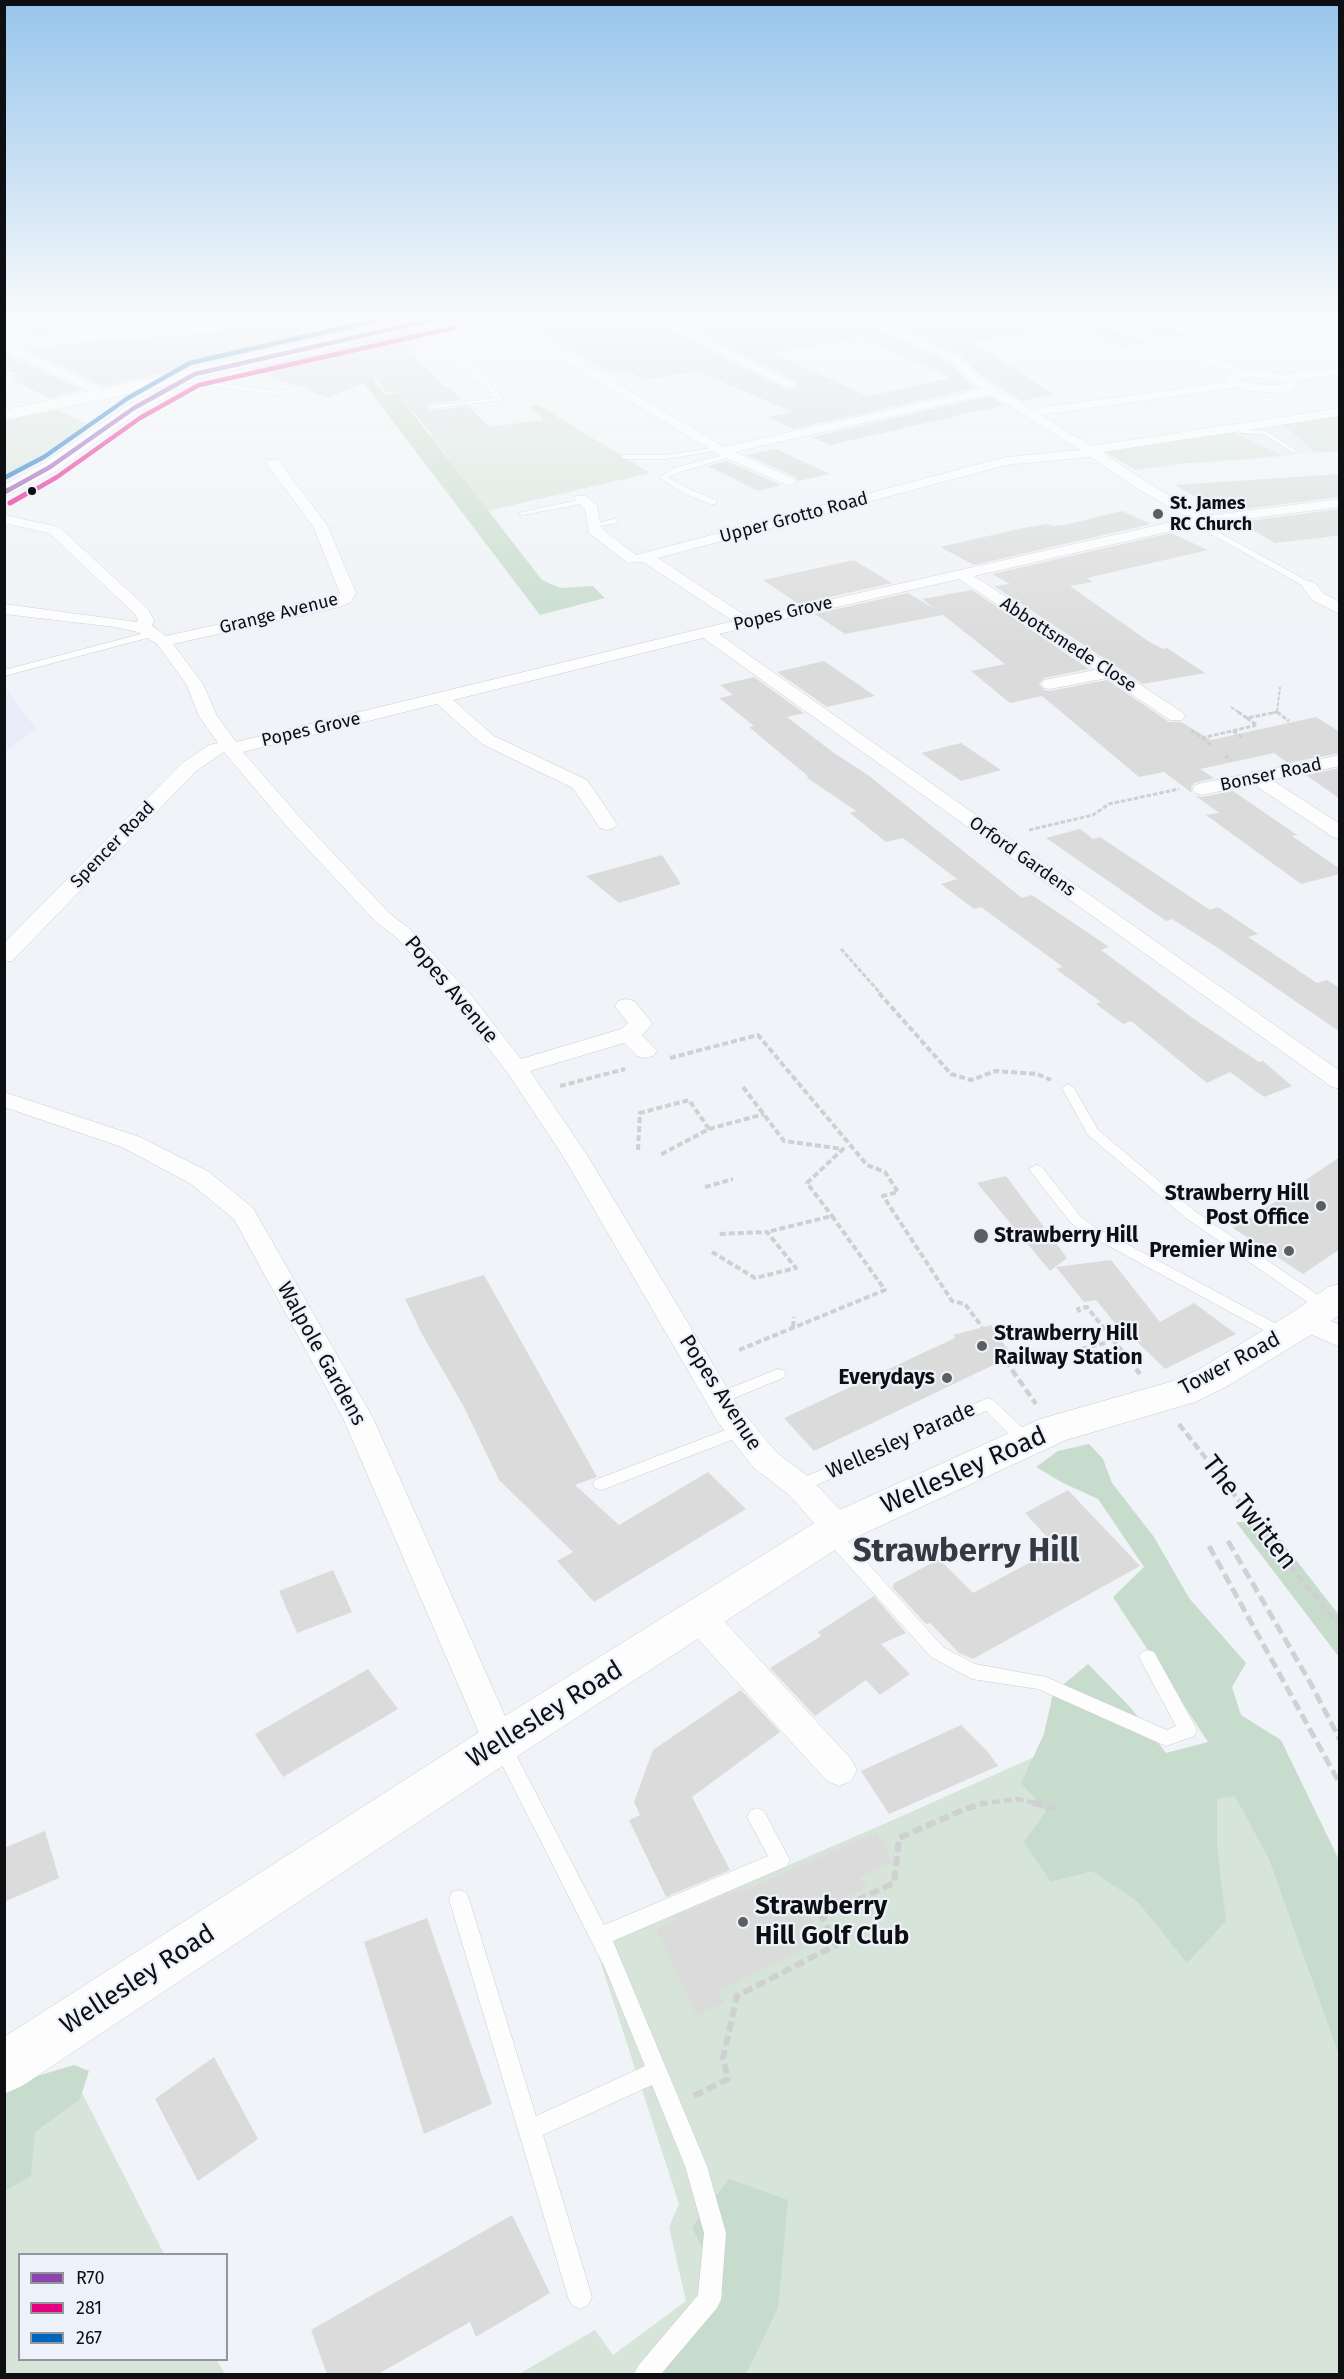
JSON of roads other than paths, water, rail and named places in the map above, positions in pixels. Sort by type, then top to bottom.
[{"type":"main road","points":[[4,492],[50,467],[107,427]]},
{"type":"main road","name":"Tower Road","points":[[1112,1412],[1152,1389],[1211,1379],[1319,1319]]},
{"type":"main road","name":"Wellesley Road","points":[[4,2068],[500,1743],[834,1531],[1040,1435],[1112,1412]]},
{"type":"street","points":[[682,427],[724,452],[789,482]]},
{"type":"street","points":[[724,452],[832,427]]},
{"type":"street","points":[[1052,427],[1206,525]]},
{"type":"street","name":"Upper Grotto Road","points":[[646,557],[1006,461],[1091,451],[1227,427]]},
{"type":"street","name":"Grange Avenue","points":[[153,634],[334,604],[345,599],[348,593],[320,525],[273,463]]},
{"type":"street","points":[[582,500],[592,508],[594,530],[633,560],[646,557],[746,622]]},
{"type":"street","name":"Popes Grove","points":[[230,747],[442,699],[746,622],[961,574],[1206,525],[1340,503]]},
{"type":"street","name":"Popes Avenue","points":[[4,519],[54,530],[142,612],[153,634],[194,684],[208,716],[230,747],[296,825],[375,909],[403,933],[463,1000],[516,1068],[575,1155],[741,1430],[765,1460],[799,1486],[834,1531]]},
{"type":"street","name":"Abbottsmede Close","points":[[961,574],[1111,672],[1181,721]]},
{"type":"street","points":[[1310,586],[1318,597],[1340,609]]},
{"type":"street","points":[[4,609],[115,622],[153,634]]},
{"type":"street","name":"Orford Gardens","points":[[705,632],[1340,1082]]},
{"type":"street","points":[[1050,684],[1111,672]]},
{"type":"street","points":[[442,699],[488,740],[580,784],[607,824]]},
{"type":"street","name":"Spencer Road","points":[[4,956],[189,767],[215,750],[230,747]]},
{"type":"street","name":"Bonser Road","points":[[1202,789],[1340,760]]},
{"type":"street","points":[[1257,778],[1340,833]]},
{"type":"street","points":[[516,1068],[636,1051],[641,1024],[626,1006]]},
{"type":"street","name":"Walpole Gardens","points":[[4,1099],[131,1142],[200,1178],[244,1214],[358,1418],[500,1743]]},
{"type":"street","points":[[700,1618],[839,1770]]},
{"type":"lane","points":[[1235,427],[1244,432],[1264,432],[1294,451]]},
{"type":"lane","points":[[624,457],[666,457],[724,452]]},
{"type":"lane","points":[[713,502],[686,491],[663,477],[724,452]]},
{"type":"lane","points":[[522,513],[582,500]]},
{"type":"lane","points":[[593,525],[614,521]]},
{"type":"lane","points":[[1206,525],[1310,586]]},
{"type":"lane","points":[[4,673],[153,634]]},
{"type":"lane","points":[[1068,1088],[1093,1132],[1319,1319]]},
{"type":"lane","points":[[1036,1169],[1076,1220],[1090,1230],[1319,1319]]},
{"type":"lane","points":[[720,1398],[778,1374]]},
{"type":"lane","name":"Wellesley Parade","points":[[799,1486],[988,1404],[1040,1435]]},
{"type":"lane","points":[[601,1484],[741,1430]]},
{"type":"lane","points":[[834,1531],[937,1652],[972,1671],[1040,1682],[1166,1738],[1188,1730],[1148,1657]]},
{"type":"lane","points":[[500,1743],[613,1963],[696,2166],[715,2233],[709,2300],[646,2374]]},
{"type":"lane","points":[[600,1937],[780,1860],[758,1817]]},
{"type":"lane","points":[[459,1899],[580,2297]]},
{"type":"lane","points":[[530,2130],[656,2072]]},
{"type":"railway","points":[[1228,1541],[1311,1684],[1340,1740]]},
{"type":"railway","points":[[1209,1546],[1340,1784]]},
{"type":"place","name":"St. James RC Church","points":[[1158,514]]},
{"type":"place","name":"Strawberry Hill Post Office","points":[[1321,1206]]},
{"type":"place","name":"Strawberry Hill","points":[[981,1236]]},
{"type":"place","name":"Premier Wine","points":[[1289,1251]]},
{"type":"place","name":"Strawberry Hill Railway Station","points":[[982,1346]]},
{"type":"place","name":"Everydays","points":[[947,1378]]},
{"type":"place","name":"Strawberry Hill Golf Club","points":[[743,1922]]},
{"type":"district","name":"Strawberry Hill","points":[[966,1552]]}]
